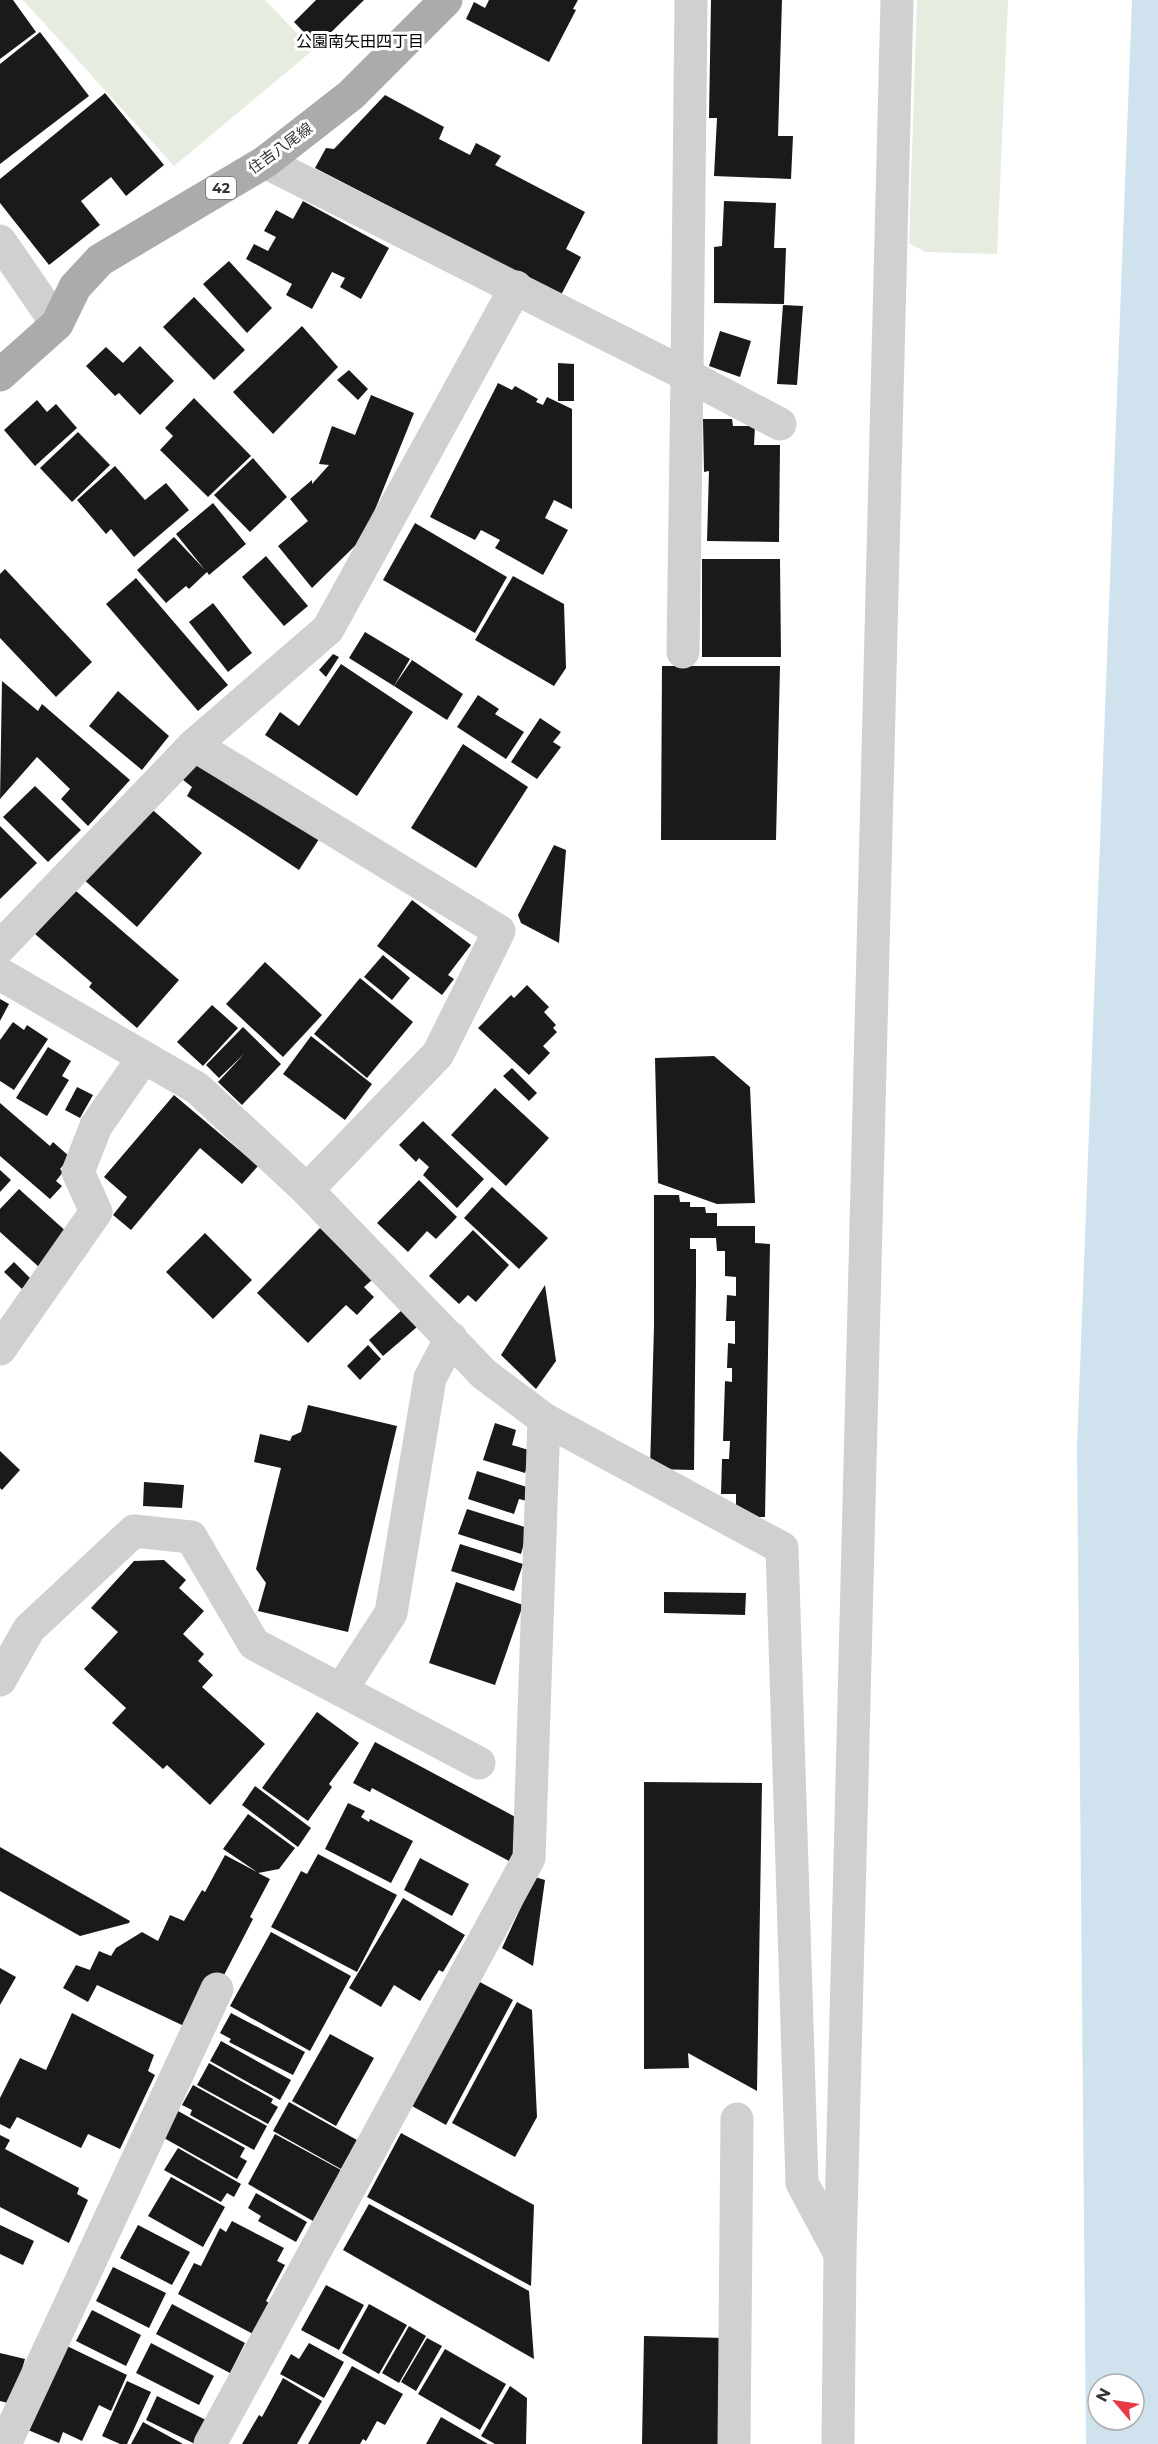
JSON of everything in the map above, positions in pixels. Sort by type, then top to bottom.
[{"type":"main road","name":"住吉八尾線","points":[[0,375],[57,324],[75,287],[100,260],[265,162],[351,95],[446,0]]},
{"type":"street","points":[[682,652],[692,0]]},
{"type":"street","points":[[838,2444],[840,2255],[897,0]]},
{"type":"street","points":[[265,162],[516,287],[780,424]]},
{"type":"street","points":[[0,241],[57,324]]},
{"type":"street","points":[[0,947],[194,745],[328,629],[516,287]]},
{"type":"street","points":[[194,745],[499,931],[438,1054],[307,1190]]},
{"type":"street","points":[[0,974],[197,1088],[307,1190],[484,1374],[544,1419],[782,1548],[802,2183],[840,2255]]},
{"type":"street","points":[[0,1349],[96,1212],[78,1172],[96,1126],[144,1057]]},
{"type":"street","points":[[341,1690],[392,1613],[430,1378],[451,1338]]},
{"type":"street","points":[[210,2444],[529,1858],[544,1419]]},
{"type":"street","points":[[0,1680],[29,1629],[134,1531],[191,1537],[254,1644],[479,1764]]},
{"type":"street","points":[[5,2444],[217,1989]]},
{"type":"street","points":[[734,2444],[737,2119]]},
{"type":"shaded area","points":[[23,0],[265,0],[313,50],[174,166]]},
{"type":"shaded area","points":[[917,0],[1008,0],[997,254],[925,252],[909,243]]},
{"type":"water","points":[[1132,0],[1158,0],[1158,2444],[1086,2444],[1077,1447]]},
{"type":"building","points":[[0,0],[13,0],[36,32],[0,59]]},
{"type":"building","points":[[316,0],[364,0],[317,46],[294,22]]},
{"type":"building","points":[[489,0],[578,0],[573,9],[576,10],[549,62],[466,19],[474,2],[485,8]]},
{"type":"building","points":[[711,0],[782,0],[778,136],[793,136],[791,179],[714,176],[717,118],[709,118]]},
{"type":"building","points":[[40,32],[89,96],[0,164],[0,64]]},
{"type":"building","points":[[105,93],[164,165],[126,196],[111,177],[81,201],[100,225],[49,265],[0,203],[0,179]]},
{"type":"building","points":[[385,95],[444,127],[439,139],[470,155],[476,143],[501,156],[495,165],[585,212],[566,249],[581,257],[561,295],[315,168],[326,148],[334,149]]},
{"type":"building","points":[[303,201],[389,248],[361,299],[340,287],[345,278],[332,272],[312,309],[286,295],[292,284],[246,259],[254,244],[268,251],[276,237],[264,231],[276,210],[293,219]]},
{"type":"building","points":[[724,201],[776,203],[774,248],[786,248],[784,304],[714,303],[714,247],[722,246]]},
{"type":"building","points":[[229,261],[272,308],[247,333],[203,284]]},
{"type":"building","points":[[194,297],[245,350],[214,380],[163,327]]},
{"type":"building","points":[[783,305],[803,306],[797,385],[777,384]]},
{"type":"building","points":[[302,326],[338,367],[273,434],[233,392]]},
{"type":"building","points":[[720,331],[751,341],[740,377],[709,366]]},
{"type":"building","points":[[140,346],[174,381],[140,415],[119,393],[115,396],[86,366],[106,347],[123,363]]},
{"type":"building","points":[[558,363],[574,364],[574,401],[558,401]]},
{"type":"building","points":[[349,370],[368,389],[358,400],[337,380]]},
{"type":"building","points":[[498,383],[512,390],[515,386],[538,399],[536,402],[543,405],[547,397],[572,409],[572,509],[554,500],[545,518],[568,530],[543,575],[495,548],[500,540],[481,530],[475,540],[430,517]]},
{"type":"building","points":[[371,395],[414,413],[364,537],[312,588],[278,546],[308,521],[290,499],[312,480],[312,484],[329,465],[319,464],[332,426],[355,435]]},
{"type":"building","points":[[194,398],[251,456],[208,497],[160,450],[173,436],[165,428]]},
{"type":"building","points":[[37,400],[47,412],[56,404],[77,428],[35,466],[4,430]]},
{"type":"building","points":[[703,419],[732,419],[733,426],[755,426],[754,445],[780,445],[779,542],[707,541],[709,471],[704,472]]},
{"type":"building","points":[[78,432],[110,465],[72,502],[40,468]]},
{"type":"building","points":[[253,458],[287,497],[250,532],[214,495]]},
{"type":"building","points":[[115,466],[145,500],[166,483],[189,510],[134,557],[111,529],[106,534],[77,500]]},
{"type":"building","points":[[213,503],[246,544],[209,575],[207,572],[189,589],[186,586],[166,603],[137,570],[174,537],[205,570],[176,534]]},
{"type":"building","points":[[415,523],[507,577],[475,633],[383,580]]},
{"type":"building","points":[[266,556],[308,606],[284,626],[242,577]]},
{"type":"building","points":[[702,559],[780,559],[781,657],[702,657]]},
{"type":"building","points":[[5,569],[92,662],[56,697],[0,638],[0,574]]},
{"type":"building","points":[[513,576],[564,604],[566,668],[554,686],[475,640]]},
{"type":"building","points":[[136,578],[228,685],[198,711],[106,604]]},
{"type":"building","points":[[213,603],[252,653],[228,672],[189,622]]},
{"type":"building","points":[[365,632],[410,659],[394,686],[349,658]]},
{"type":"building","points":[[333,654],[339,657],[326,677],[319,670]]},
{"type":"building","points":[[412,660],[463,694],[447,720],[394,686]]},
{"type":"building","points":[[341,664],[413,712],[357,796],[265,735],[280,712],[299,726]]},
{"type":"building","points":[[662,666],[780,666],[776,840],[661,840]]},
{"type":"building","points":[[2,681],[38,711],[42,704],[130,780],[88,826],[61,799],[70,789],[37,757],[0,799]]},
{"type":"building","points":[[118,691],[169,736],[142,770],[89,726]]},
{"type":"building","points":[[478,695],[499,709],[495,714],[524,732],[506,759],[457,727]]},
{"type":"building","points":[[540,718],[561,732],[553,742],[561,747],[537,779],[511,762]]},
{"type":"building","points":[[463,744],[528,787],[476,868],[411,828]]},
{"type":"building","points":[[192,756],[321,836],[299,870],[187,796],[192,787],[172,771]]},
{"type":"building","points":[[35,786],[81,830],[48,862],[3,817]]},
{"type":"building","points":[[147,805],[202,853],[137,927],[82,878]]},
{"type":"building","points":[[0,826],[37,863],[0,899]]},
{"type":"building","points":[[554,845],[566,850],[559,943],[521,923],[518,915]]},
{"type":"building","points":[[76,891],[179,980],[137,1028],[89,987],[92,983],[35,934]]},
{"type":"building","points":[[412,900],[471,945],[448,975],[454,979],[442,995],[377,946]]},
{"type":"building","points":[[383,955],[410,978],[392,1000],[364,977]]},
{"type":"building","points":[[265,962],[322,1015],[283,1057],[226,1004]]},
{"type":"building","points":[[360,978],[413,1022],[367,1078],[314,1034]]},
{"type":"building","points":[[527,985],[549,1007],[544,1012],[556,1025],[553,1028],[557,1032],[543,1046],[550,1053],[529,1075],[478,1028],[511,995],[514,998]]},
{"type":"building","points":[[0,999],[9,1004],[0,1021]]},
{"type":"building","points":[[212,1005],[238,1028],[203,1066],[177,1042]]},
{"type":"building","points":[[13,1022],[24,1030],[27,1025],[48,1039],[14,1090],[0,1081],[0,1040]]},
{"type":"building","points":[[243,1027],[281,1064],[242,1105],[218,1082],[244,1054],[219,1078],[206,1065]]},
{"type":"building","points":[[311,1036],[372,1084],[345,1120],[283,1074]]},
{"type":"building","points":[[48,1047],[71,1061],[62,1076],[69,1080],[47,1116],[16,1098]]},
{"type":"building","points":[[714,1056],[750,1087],[755,1203],[717,1204],[658,1183],[655,1058]]},
{"type":"building","points":[[512,1068],[537,1093],[529,1101],[503,1076]]},
{"type":"building","points":[[77,1087],[93,1095],[80,1118],[65,1110]]},
{"type":"building","points":[[495,1088],[549,1138],[506,1186],[451,1135]]},
{"type":"building","points":[[174,1095],[258,1166],[242,1184],[200,1148],[131,1230],[113,1215],[127,1197],[104,1177]]},
{"type":"building","points":[[0,1103],[50,1146],[53,1142],[70,1157],[60,1169],[63,1172],[56,1181],[62,1186],[50,1199],[0,1156]]},
{"type":"building","points":[[423,1121],[484,1179],[457,1208],[423,1175],[429,1167],[419,1158],[416,1162],[399,1145]]},
{"type":"building","points":[[0,1170],[11,1180],[0,1192]]},
{"type":"building","points":[[419,1180],[457,1217],[436,1239],[427,1231],[408,1252],[377,1223]]},
{"type":"building","points":[[492,1187],[548,1238],[519,1269],[464,1218]]},
{"type":"building","points":[[19,1189],[69,1234],[39,1267],[0,1232],[0,1209]]},
{"type":"building","points":[[654,1195],[679,1195],[680,1202],[690,1202],[690,1207],[705,1207],[706,1213],[717,1213],[717,1226],[755,1226],[755,1243],[770,1244],[765,1517],[736,1517],[736,1494],[721,1494],[722,1459],[729,1459],[730,1441],[723,1441],[725,1381],[732,1382],[732,1368],[727,1368],[728,1343],[735,1344],[735,1321],[726,1321],[727,1295],[736,1296],[736,1277],[725,1276],[725,1251],[717,1251],[716,1238],[690,1238],[690,1249],[696,1249],[694,1470],[650,1469],[654,1326]]},
{"type":"building","points":[[320,1228],[372,1280],[364,1287],[374,1297],[357,1315],[346,1305],[308,1343],[257,1293]]},
{"type":"building","points":[[473,1230],[509,1265],[476,1302],[468,1295],[459,1304],[429,1276]]},
{"type":"building","points":[[205,1233],[252,1280],[213,1319],[166,1272]]},
{"type":"building","points":[[14,1262],[31,1279],[22,1289],[4,1272]]},
{"type":"building","points":[[545,1285],[556,1361],[536,1389],[501,1355]]},
{"type":"building","points":[[402,1310],[417,1327],[383,1356],[369,1340]]},
{"type":"building","points":[[368,1345],[381,1359],[360,1380],[347,1366]]},
{"type":"building","points":[[308,1405],[397,1426],[348,1632],[258,1611],[266,1583],[256,1569],[281,1468],[254,1462],[260,1434],[290,1441],[292,1436],[301,1432]]},
{"type":"building","points":[[495,1423],[516,1430],[512,1445],[532,1451],[525,1473],[483,1460]]},
{"type":"building","points":[[0,1451],[20,1470],[2,1490],[0,1488]]},
{"type":"building","points":[[477,1471],[530,1488],[527,1501],[519,1499],[514,1514],[468,1499]]},
{"type":"building","points":[[144,1482],[184,1485],[182,1508],[143,1506]]},
{"type":"building","points":[[467,1509],[528,1528],[521,1554],[458,1534]]},
{"type":"building","points":[[460,1544],[523,1564],[514,1591],[451,1571]]},
{"type":"building","points":[[164,1560],[186,1580],[179,1588],[204,1611],[183,1634],[204,1654],[198,1661],[213,1675],[202,1687],[265,1744],[210,1805],[167,1765],[163,1769],[112,1723],[126,1708],[84,1669],[118,1632],[91,1608],[134,1561]]},
{"type":"building","points":[[456,1582],[523,1605],[495,1685],[429,1663]]},
{"type":"building","points":[[664,1592],[746,1593],[745,1615],[664,1613]]},
{"type":"building","points":[[317,1712],[359,1743],[329,1784],[332,1787],[308,1821],[262,1788]]},
{"type":"building","points":[[375,1742],[521,1820],[513,1863],[372,1788],[370,1792],[353,1783]]},
{"type":"building","points":[[644,1782],[762,1783],[757,2091],[688,2053],[689,2068],[644,2069]]},
{"type":"building","points":[[255,1786],[311,1828],[298,1847],[242,1805]]},
{"type":"building","points":[[348,1803],[365,1811],[361,1817],[369,1822],[370,1819],[413,1841],[391,1883],[325,1849]]},
{"type":"building","points":[[248,1814],[295,1848],[279,1869],[258,1873],[270,1879],[250,1917],[253,1919],[223,1977],[213,1973],[184,2026],[97,1985],[88,2002],[63,1988],[76,1965],[90,1970],[99,1951],[111,1956],[116,1948],[142,1932],[158,1941],[170,1915],[184,1921],[202,1890],[205,1892],[225,1855],[257,1872],[223,1849]]},
{"type":"building","points":[[0,1847],[130,1921],[129,1923],[80,1936],[0,1891]]},
{"type":"building","points":[[318,1854],[397,1895],[357,1972],[271,1927],[301,1871],[307,1874]]},
{"type":"building","points":[[420,1858],[469,1884],[452,1916],[404,1890]]},
{"type":"building","points":[[535,1877],[545,1880],[533,1966],[502,1948]]},
{"type":"building","points":[[403,1898],[465,1935],[443,1972],[439,1970],[420,2001],[394,1985],[381,2007],[349,1988]]},
{"type":"building","points":[[271,1932],[351,1976],[310,2051],[230,2006]]},
{"type":"building","points":[[0,1968],[16,1977],[0,2005]]},
{"type":"building","points":[[478,1981],[513,2000],[446,2125],[412,2106]]},
{"type":"building","points":[[517,2002],[532,2010],[537,2117],[515,2157],[452,2123]]},
{"type":"building","points":[[72,2013],[154,2055],[148,2071],[155,2075],[120,2149],[88,2134],[81,2148],[17,2117],[10,2129],[0,2124],[0,2098],[20,2058],[46,2070]]},
{"type":"building","points":[[231,2013],[305,2052],[293,2075],[229,2042],[231,2039],[220,2033]]},
{"type":"building","points":[[330,2034],[374,2058],[336,2126],[292,2101]]},
{"type":"building","points":[[221,2041],[291,2080],[280,2100],[210,2061]]},
{"type":"building","points":[[209,2063],[273,2099],[271,2103],[278,2107],[268,2124],[197,2085]]},
{"type":"building","points":[[193,2085],[267,2126],[254,2150],[190,2115],[192,2110],[182,2105]]},
{"type":"building","points":[[289,2102],[357,2140],[341,2169],[273,2131]]},
{"type":"building","points":[[178,2111],[245,2148],[240,2157],[247,2161],[237,2179],[164,2138]]},
{"type":"building","points":[[401,2133],[534,2205],[531,2286],[367,2197]]},
{"type":"building","points":[[275,2134],[341,2170],[313,2221],[248,2184]]},
{"type":"building","points":[[0,2135],[10,2140],[5,2149],[79,2188],[77,2194],[88,2200],[69,2243],[0,2207]]},
{"type":"building","points":[[178,2148],[241,2184],[234,2197],[227,2193],[221,2202],[164,2170]]},
{"type":"building","points":[[171,2177],[225,2207],[203,2247],[148,2216]]},
{"type":"building","points":[[256,2193],[307,2222],[296,2242],[258,2221],[261,2216],[248,2208]]},
{"type":"building","points":[[369,2204],[529,2291],[534,2359],[343,2250]]},
{"type":"building","points":[[232,2221],[284,2248],[277,2261],[285,2265],[266,2301],[269,2303],[253,2334],[178,2294],[194,2263],[201,2266],[220,2228],[226,2232]]},
{"type":"building","points":[[0,2225],[34,2241],[23,2265],[0,2254]]},
{"type":"building","points":[[138,2225],[190,2252],[172,2285],[120,2258]]},
{"type":"building","points":[[113,2267],[166,2293],[149,2328],[96,2301]]},
{"type":"building","points":[[326,2285],[364,2305],[339,2350],[301,2330]]},
{"type":"building","points":[[172,2304],[245,2343],[230,2373],[156,2334]]},
{"type":"building","points":[[369,2304],[407,2325],[379,2374],[342,2353]]},
{"type":"building","points":[[92,2310],[141,2335],[126,2366],[76,2341]]},
{"type":"building","points":[[409,2326],[426,2336],[399,2383],[382,2373]]},
{"type":"building","points":[[644,2336],[726,2338],[723,2444],[642,2444]]},
{"type":"building","points":[[427,2338],[442,2346],[416,2391],[401,2382]]},
{"type":"building","points":[[151,2343],[214,2376],[199,2405],[136,2373]]},
{"type":"building","points":[[309,2343],[344,2362],[324,2398],[280,2374],[291,2354],[299,2359]]},
{"type":"building","points":[[67,2346],[127,2375],[111,2411],[99,2405],[82,2441],[63,2432],[59,2443],[28,2430]]},
{"type":"building","points":[[445,2349],[506,2384],[480,2430],[418,2394]]},
{"type":"building","points":[[0,2353],[25,2359],[12,2404],[0,2401]]},
{"type":"building","points":[[352,2366],[403,2394],[385,2425],[377,2421],[366,2441],[363,2439],[360,2444],[308,2444]]},
{"type":"building","points":[[283,2378],[322,2401],[297,2444],[242,2444],[259,2415],[262,2417]]},
{"type":"building","points":[[127,2381],[151,2392],[127,2444],[120,2444],[102,2436]]},
{"type":"building","points":[[510,2386],[527,2398],[526,2444],[495,2444],[481,2436]]},
{"type":"building","points":[[157,2396],[208,2421],[195,2444],[146,2420]]},
{"type":"building","points":[[441,2417],[488,2444],[426,2444]]},
{"type":"building","points":[[143,2422],[183,2444],[131,2444]]},
{"type":"district","name":"公園南矢田四丁目","points":[[360,41]]}]
